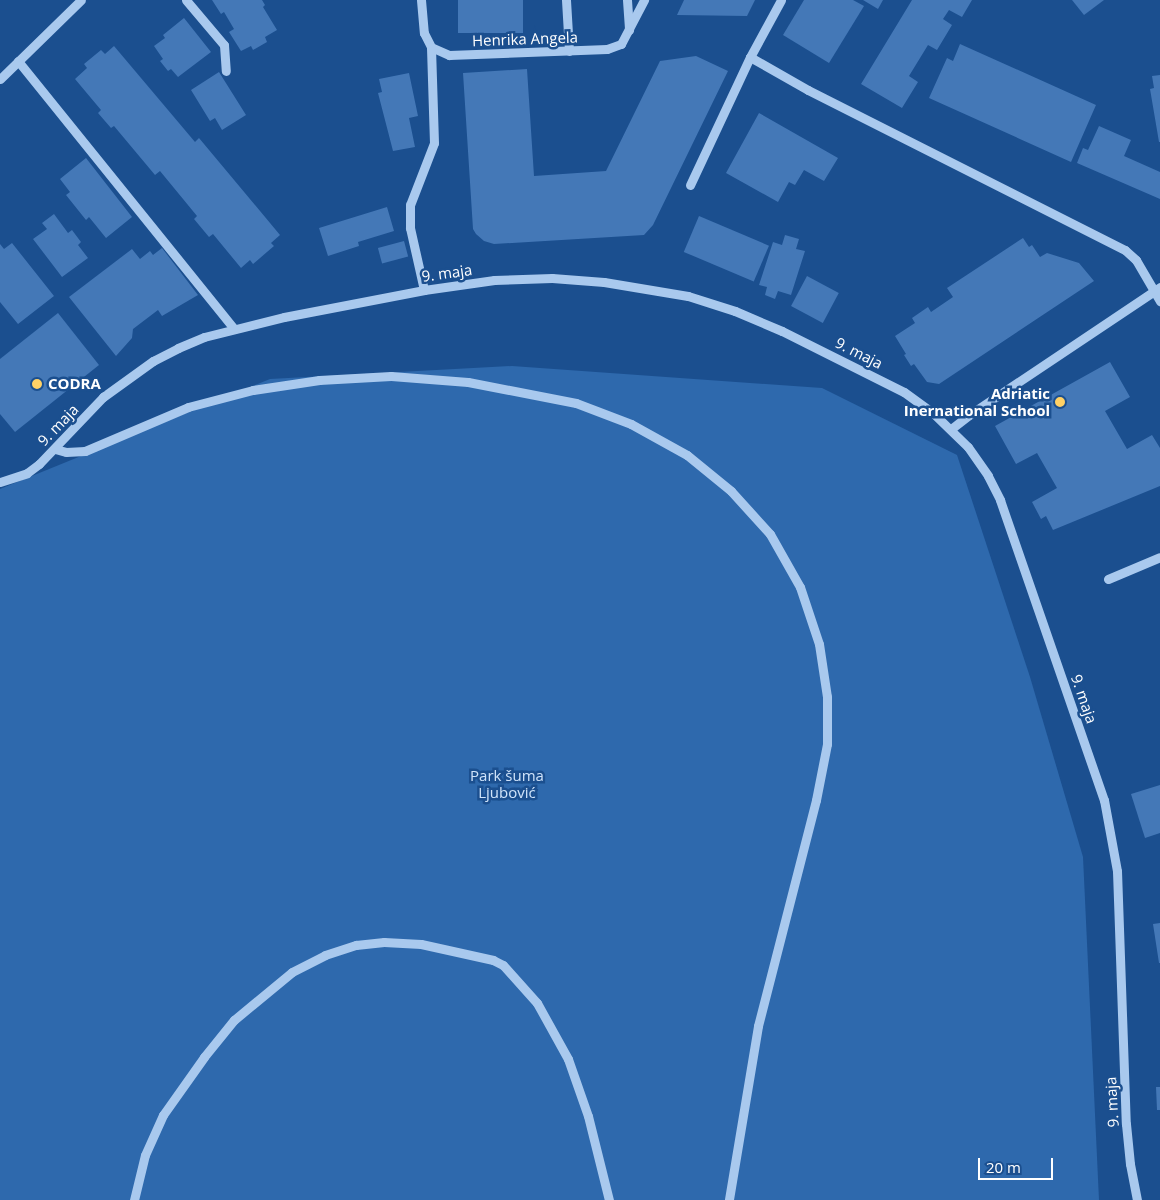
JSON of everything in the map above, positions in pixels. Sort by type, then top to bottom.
[{"type":"street","points":[[0,79],[82,0]]},
{"type":"street","points":[[186,0],[224,45],[226,71]]},
{"type":"street","points":[[421,0],[424,33],[431,47],[434,143],[410,205],[410,228],[424,290]]},
{"type":"street","points":[[566,0],[569,51]]},
{"type":"street","points":[[627,0],[629,32]]},
{"type":"street","name":"Henrika Angela","points":[[431,47],[449,55],[607,49],[621,44],[629,32],[644,0]]},
{"type":"street","points":[[690,185],[750,57],[780,0]]},
{"type":"street","points":[[750,57],[808,90],[1109,240],[1136,260],[1157,289],[1160,300]]},
{"type":"street","points":[[18,61],[234,329]]},
{"type":"street","name":"9. maja","points":[[0,482],[26,473],[54,449],[103,397],[154,361],[195,340],[284,317],[424,290],[494,280],[552,278],[637,286],[688,296],[756,319],[904,392],[951,429],[968,447],[988,476],[1000,500],[1104,800],[1117,871],[1126,1124],[1130,1164],[1137,1200]]},
{"type":"street","points":[[951,429],[1157,289]]},
{"type":"street","points":[[54,449],[66,452],[85,451],[188,407],[253,390],[319,380],[391,376],[468,382],[576,403],[631,424],[687,455],[731,491],[770,534],[800,587],[819,644],[828,697],[827,744],[816,800],[758,1026],[728,1200]]},
{"type":"street","points":[[1108,579],[1160,557]]},
{"type":"street","points":[[134,1200],[145,1155],[163,1115],[204,1057],[234,1020],[301,967],[325,955],[356,946],[384,942],[421,944],[493,960],[503,965],[537,1003],[568,1058],[588,1116],[610,1200]]},
{"type":"green space","name":"Park šuma Ljubović","points":[[512,366],[822,388],[957,455],[1030,677],[1083,857],[1099,1200],[0,1200],[0,489],[270,379]]},
{"type":"building","points":[[212,0],[262,0],[265,5],[263,7],[277,30],[265,37],[267,42],[253,50],[251,46],[241,51],[229,32],[234,29],[224,12],[221,14]]},
{"type":"building","points":[[458,0],[523,0],[523,33],[458,33]]},
{"type":"building","points":[[684,0],[755,0],[747,16],[677,15]]},
{"type":"building","points":[[804,0],[853,0],[864,6],[829,63],[783,35]]},
{"type":"building","points":[[863,0],[883,0],[878,9]]},
{"type":"building","points":[[912,0],[972,0],[962,17],[949,10],[943,19],[952,25],[937,50],[928,45],[909,76],[918,82],[902,108],[861,84]]},
{"type":"building","points":[[1072,0],[1104,0],[1084,15]]},
{"type":"building","points":[[184,18],[211,52],[178,77],[171,69],[168,71],[160,61],[163,59],[154,46],[165,38],[163,35]]},
{"type":"building","points":[[960,44],[1096,105],[1071,162],[929,98],[947,58],[953,61]]},
{"type":"building","points":[[114,46],[195,142],[199,138],[280,235],[271,243],[274,246],[253,264],[250,260],[241,268],[213,234],[209,237],[194,219],[197,216],[160,171],[155,175],[114,126],[111,128],[98,113],[101,110],[75,79],[87,68],[84,64],[101,50],[105,54]]},
{"type":"building","points":[[696,56],[728,71],[653,225],[644,235],[494,244],[484,241],[476,234],[473,229],[463,73],[527,69],[534,176],[606,171],[660,61]]},
{"type":"building","points":[[219,72],[246,115],[222,130],[215,118],[210,121],[191,90]]},
{"type":"building","points":[[409,73],[418,116],[409,118],[415,147],[393,151],[378,93],[382,92],[379,79]]},
{"type":"building","points":[[1160,75],[1159,142],[1150,89],[1154,88],[1152,76]]},
{"type":"building","points":[[759,113],[838,158],[824,181],[804,170],[795,185],[789,182],[778,202],[726,173]]},
{"type":"building","points":[[1099,126],[1131,140],[1124,156],[1160,172],[1160,199],[1077,163],[1083,148],[1088,150]]},
{"type":"building","points":[[86,158],[132,217],[106,238],[89,217],[86,220],[66,195],[70,192],[60,179]]},
{"type":"building","points":[[387,207],[394,231],[358,242],[359,246],[328,256],[319,228]]},
{"type":"building","points":[[54,214],[68,233],[72,230],[81,242],[78,245],[88,258],[62,277],[33,239],[47,229],[42,223]]},
{"type":"building","points":[[699,216],[769,246],[754,282],[684,252]]},
{"type":"building","points":[[785,235],[799,239],[796,249],[805,251],[791,295],[778,291],[775,299],[765,295],[767,287],[759,285],[773,242],[782,245]]},
{"type":"building","points":[[1023,238],[1029,247],[1032,245],[1040,257],[1047,253],[1079,263],[1094,281],[939,384],[927,382],[914,364],[911,366],[895,336],[915,323],[912,318],[928,307],[931,312],[953,297],[947,288]]},
{"type":"building","points":[[404,241],[408,256],[382,263],[378,248]]},
{"type":"building","points":[[12,243],[54,296],[18,324],[0,302],[0,244],[4,249]]},
{"type":"building","points":[[162,248],[198,295],[162,316],[158,310],[133,329],[132,338],[116,356],[69,297],[132,249],[140,259],[150,251],[153,255]]},
{"type":"building","points":[[807,276],[839,293],[823,323],[791,306]]},
{"type":"building","name":"CODRA","points":[[58,313],[99,365],[15,432],[0,414],[0,359]]},
{"type":"building","points":[[1110,362],[1130,397],[1105,411],[1127,449],[1152,435],[1160,448],[1160,486],[1053,530],[1046,516],[1041,519],[1032,502],[1057,488],[1037,453],[1016,464],[995,426]]},
{"type":"building","points":[[1160,785],[1160,833],[1145,838],[1131,794]]},
{"type":"building","points":[[1160,923],[1160,963],[1159,963],[1153,924]]},
{"type":"building","points":[[1156,1087],[1160,1087],[1160,1110],[1157,1110]]},
{"type":"place","name":"CODRA","points":[[37,384]]},
{"type":"place","name":"Adriatic Inernational School","points":[[1060,402]]}]
